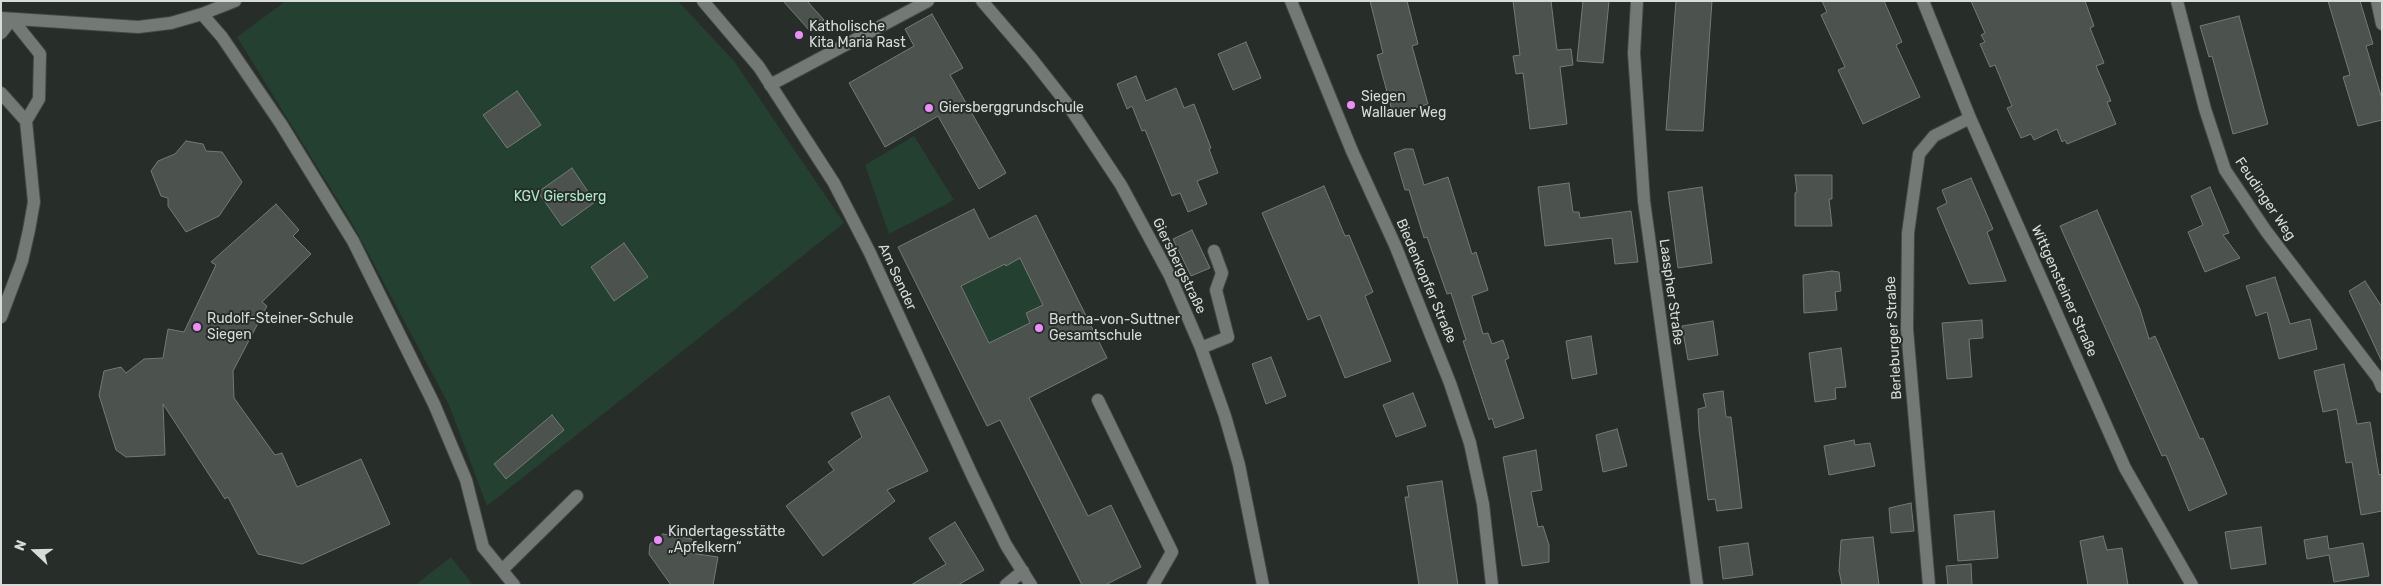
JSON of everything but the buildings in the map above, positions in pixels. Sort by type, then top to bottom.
[{"type":"street","points":[[6,18],[138,28],[171,23],[202,14],[235,1]]},
{"type":"street","name":"Am Sender","points":[[703,1],[759,67],[834,182],[870,252],[1006,545],[1031,585]]},
{"type":"street","points":[[770,85],[928,1]]},
{"type":"street","name":"Biedenkopfer Straße","points":[[1291,1],[1352,150],[1399,254],[1436,343],[1456,400],[1470,443],[1483,504],[1492,585]]},
{"type":"street","name":"Laaspher Straße","points":[[1637,1],[1634,52],[1644,201],[1697,585]]},
{"type":"street","name":"Wittgensteiner Straße","points":[[1923,1],[1970,118],[2125,468],[2192,585]]},
{"type":"street","name":"Feudinger Weg","points":[[2177,1],[2205,109],[2226,170],[2266,231],[2378,378],[2382,387]]},
{"type":"street","points":[[2377,1],[2382,24]]},
{"type":"street","name":"Giersbergstraße","points":[[986,3],[1068,105],[1116,178],[1170,276],[1201,348],[1239,465],[1263,585]]},
{"type":"street","points":[[202,14],[222,37],[281,124],[353,241],[434,404],[466,480],[483,547],[514,585]]},
{"type":"street","points":[[1,33],[6,18]]},
{"type":"street","points":[[6,18],[40,54],[39,99],[26,121]]},
{"type":"street","points":[[1,93],[26,121],[34,202],[22,261],[1,317]]},
{"type":"street","name":"Berleburger Straße","points":[[1929,585],[1907,329],[1908,233],[1919,154],[1934,136],[1970,118]]},
{"type":"street","points":[[1201,348],[1228,337],[1216,290],[1222,273],[1214,251]]},
{"type":"street","points":[[1098,400],[1172,552],[1153,585]]},
{"type":"street","points":[[502,570],[577,496]]},
{"type":"street","points":[[1006,585],[1023,571]]},
{"type":"green space","name":"KGV Giersberg","points":[[286,1],[678,1],[734,61],[844,223],[487,506],[449,405],[352,223],[237,37]]},
{"type":"green space","points":[[914,136],[954,200],[889,234],[865,165]]},
{"type":"green space","points":[[1020,258],[1043,305],[1026,313],[1030,323],[989,343],[961,286]]},
{"type":"green space","points":[[451,557],[473,585],[415,585]]},
{"type":"place","name":"Katholische Kita Maria Rast","points":[[799,35]]},
{"type":"place","name":"Siegen Wallauer Weg","points":[[1351,105]]},
{"type":"place","name":"Giersberggrundschule","points":[[929,108]]},
{"type":"place","name":"Rudolf-Steiner-Schule Siegen","points":[[197,327]]},
{"type":"place","name":"Bertha-von-Suttner Gesamtschule","points":[[1039,328]]},
{"type":"place","name":"Kindertagesstätte „Apfelkern“","points":[[658,540]]}]
